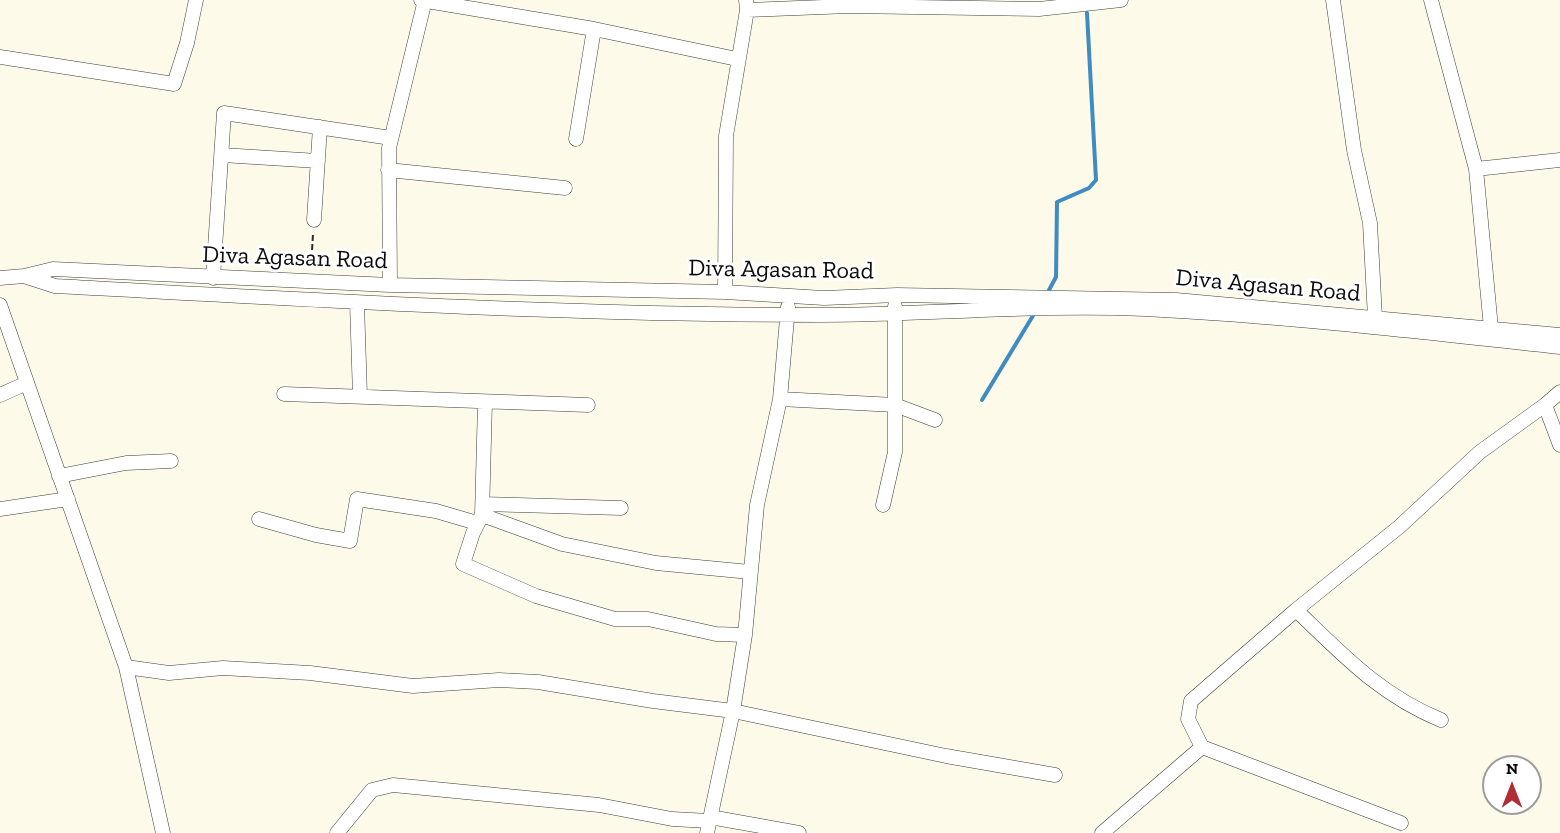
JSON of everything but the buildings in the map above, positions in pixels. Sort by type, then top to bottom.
[{"type":"street","points":[[0,57],[174,84],[187,43],[196,0]]},
{"type":"street","points":[[390,285],[388,170],[390,138],[423,0],[594,29],[736,59]]},
{"type":"street","points":[[725,292],[726,136],[746,5],[784,9],[849,6],[1039,9],[1121,0]]},
{"type":"street","points":[[1333,0],[1354,150],[1370,223],[1376,318]]},
{"type":"street","points":[[1431,0],[1476,169],[1491,328]]},
{"type":"street","points":[[576,139],[594,29]]},
{"type":"street","points":[[213,278],[224,114],[390,138]]},
{"type":"street","points":[[314,220],[320,127]]},
{"type":"street","points":[[222,155],[318,161]]},
{"type":"street","points":[[1476,169],[1560,160]]},
{"type":"street","points":[[388,170],[566,188]]},
{"type":"street","name":"Diva Agasan Road","points":[[0,278],[24,276],[53,269],[213,278],[310,279],[390,285],[725,292],[824,298],[897,295],[1176,300],[1560,336]]},
{"type":"street","points":[[24,276],[55,286],[357,303],[787,314],[894,313],[1000,308],[1143,309],[1346,324],[1560,347]]},
{"type":"street","points":[[883,505],[895,452],[894,313],[897,295]]},
{"type":"street","points":[[709,824],[733,711],[746,635],[757,505],[780,399],[789,296]]},
{"type":"street","points":[[357,303],[360,396]]},
{"type":"street","points":[[0,305],[126,667],[163,833]]},
{"type":"street","points":[[0,395],[27,383]]},
{"type":"street","points":[[1401,824],[1202,747],[1188,719],[1191,701],[1296,610],[1399,526],[1480,452],[1560,392]]},
{"type":"street","points":[[284,394],[588,405]]},
{"type":"street","points":[[780,399],[895,405],[935,420]]},
{"type":"street","points":[[485,402],[481,514],[463,564],[536,596],[615,619],[648,619],[716,633],[746,635]]},
{"type":"street","points":[[1545,405],[1560,445]]},
{"type":"street","points":[[59,476],[126,463],[171,461]]},
{"type":"street","points":[[0,509],[68,499]]},
{"type":"street","points":[[259,519],[316,535],[350,541],[357,499],[436,511],[481,514],[621,508]]},
{"type":"street","points":[[481,514],[562,544],[656,563],[750,572]]},
{"type":"street","points":[[1296,610],[1385,691],[1409,707],[1441,720]]},
{"type":"street","points":[[126,667],[169,673],[224,669],[310,673],[413,686],[499,680],[537,682],[653,701],[733,711],[946,756],[1000,763],[1055,775]]},
{"type":"street","points":[[1102,833],[1202,747]]},
{"type":"street","points":[[338,833],[372,790],[393,785],[599,805],[672,819],[799,833]]},
{"type":"path","points":[[310,279],[314,220]]},
{"type":"waterway","points":[[1049,290],[1056,277],[1057,202],[1089,188],[1096,180],[1087,13]]},
{"type":"waterway","points":[[982,400],[1034,314]]}]
